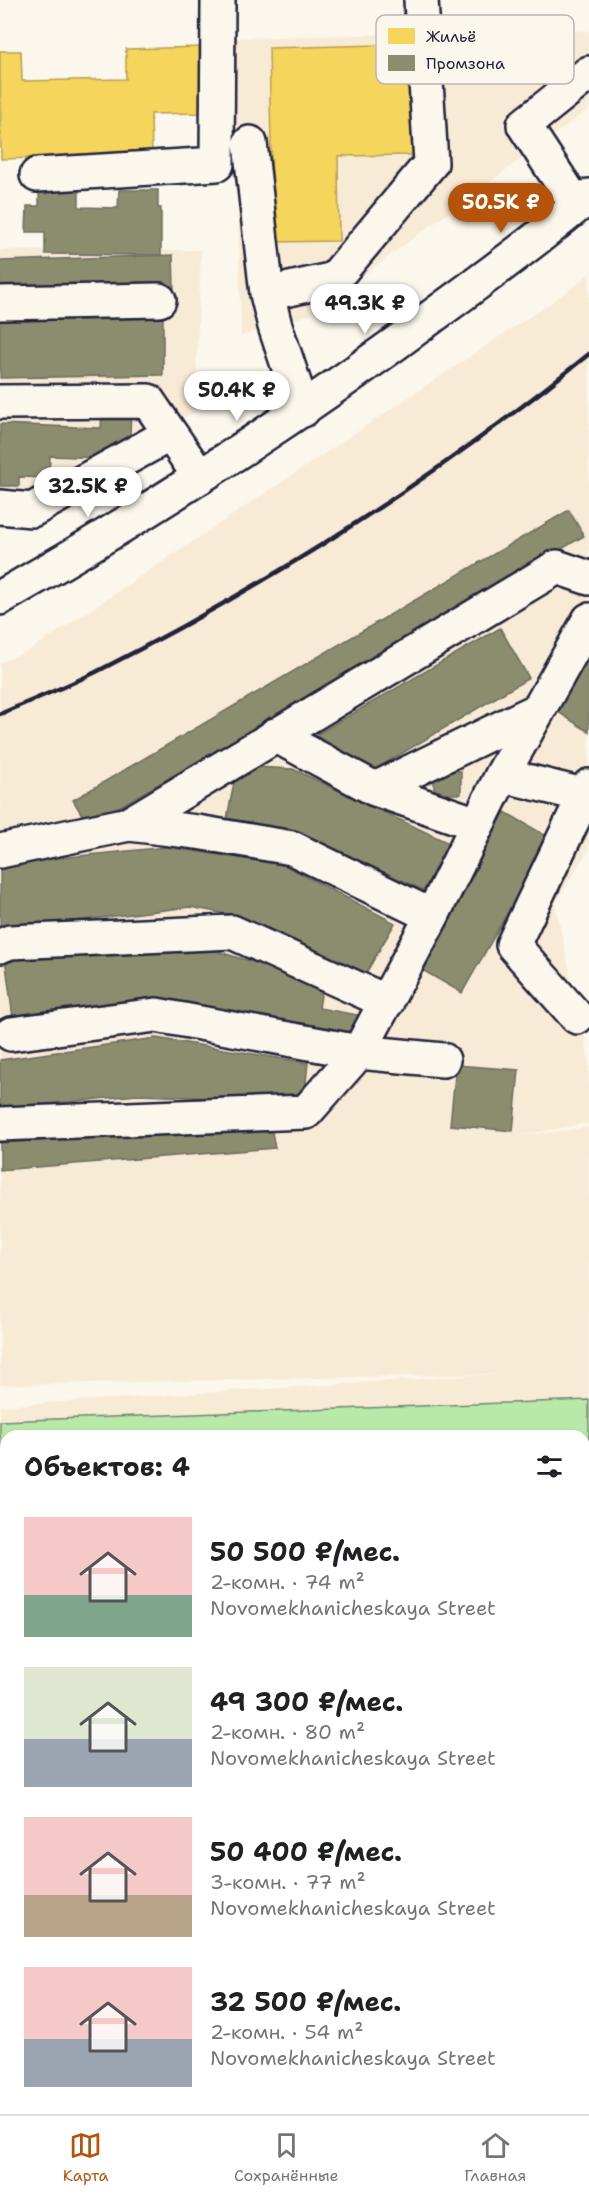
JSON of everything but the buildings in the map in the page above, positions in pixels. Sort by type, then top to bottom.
[{"type":"main road","points":[[37,175],[217,164],[218,0]]},
{"type":"main road","points":[[421,0],[422,15]]},
{"type":"main road","points":[[0,598],[88,548],[303,410],[585,208],[524,124],[589,73]]},
{"type":"main road","points":[[267,294],[334,279],[431,163],[426,84]]},
{"type":"main road","points":[[250,143],[267,294],[275,326],[303,410]]},
{"type":"main road","points":[[0,303],[159,300]]},
{"type":"main road","points":[[0,402],[148,401],[200,477]]},
{"type":"main road","points":[[0,507],[32,510],[170,434]]},
{"type":"main road","points":[[129,824],[557,567],[589,578]]},
{"type":"main road","points":[[0,1124],[306,1112],[359,1052],[432,915],[502,775],[589,620]]},
{"type":"main road","points":[[375,789],[538,710]]},
{"type":"main road","points":[[275,735],[375,789],[477,824]]},
{"type":"main road","points":[[502,775],[586,790],[513,945],[577,1017]]},
{"type":"main road","points":[[0,851],[129,824],[197,832],[292,848],[432,915]]},
{"type":"main road","points":[[0,946],[10,942],[232,932],[387,1002]]},
{"type":"main road","points":[[10,1034],[156,1015],[359,1052],[442,1060]]},
{"type":"shaded area","points":[[574,31],[589,31],[589,109],[309,315],[241,336],[234,38],[376,34],[376,84],[574,84]]},
{"type":"shaded area","points":[[0,250],[201,250],[195,412],[0,517]]},
{"type":"shaded area","points":[[589,274],[589,849],[555,904],[589,1059],[589,1123],[519,1136],[589,1127],[589,1430],[0,1430],[0,1406],[498,1374],[0,1385],[0,663],[30,650],[571,289]]},
{"type":"green space","points":[[589,1400],[589,1430],[0,1430],[0,1421]]},
{"type":"railway","points":[[0,714],[96,672],[161,638],[288,565],[351,526],[472,443],[589,354]]}]
